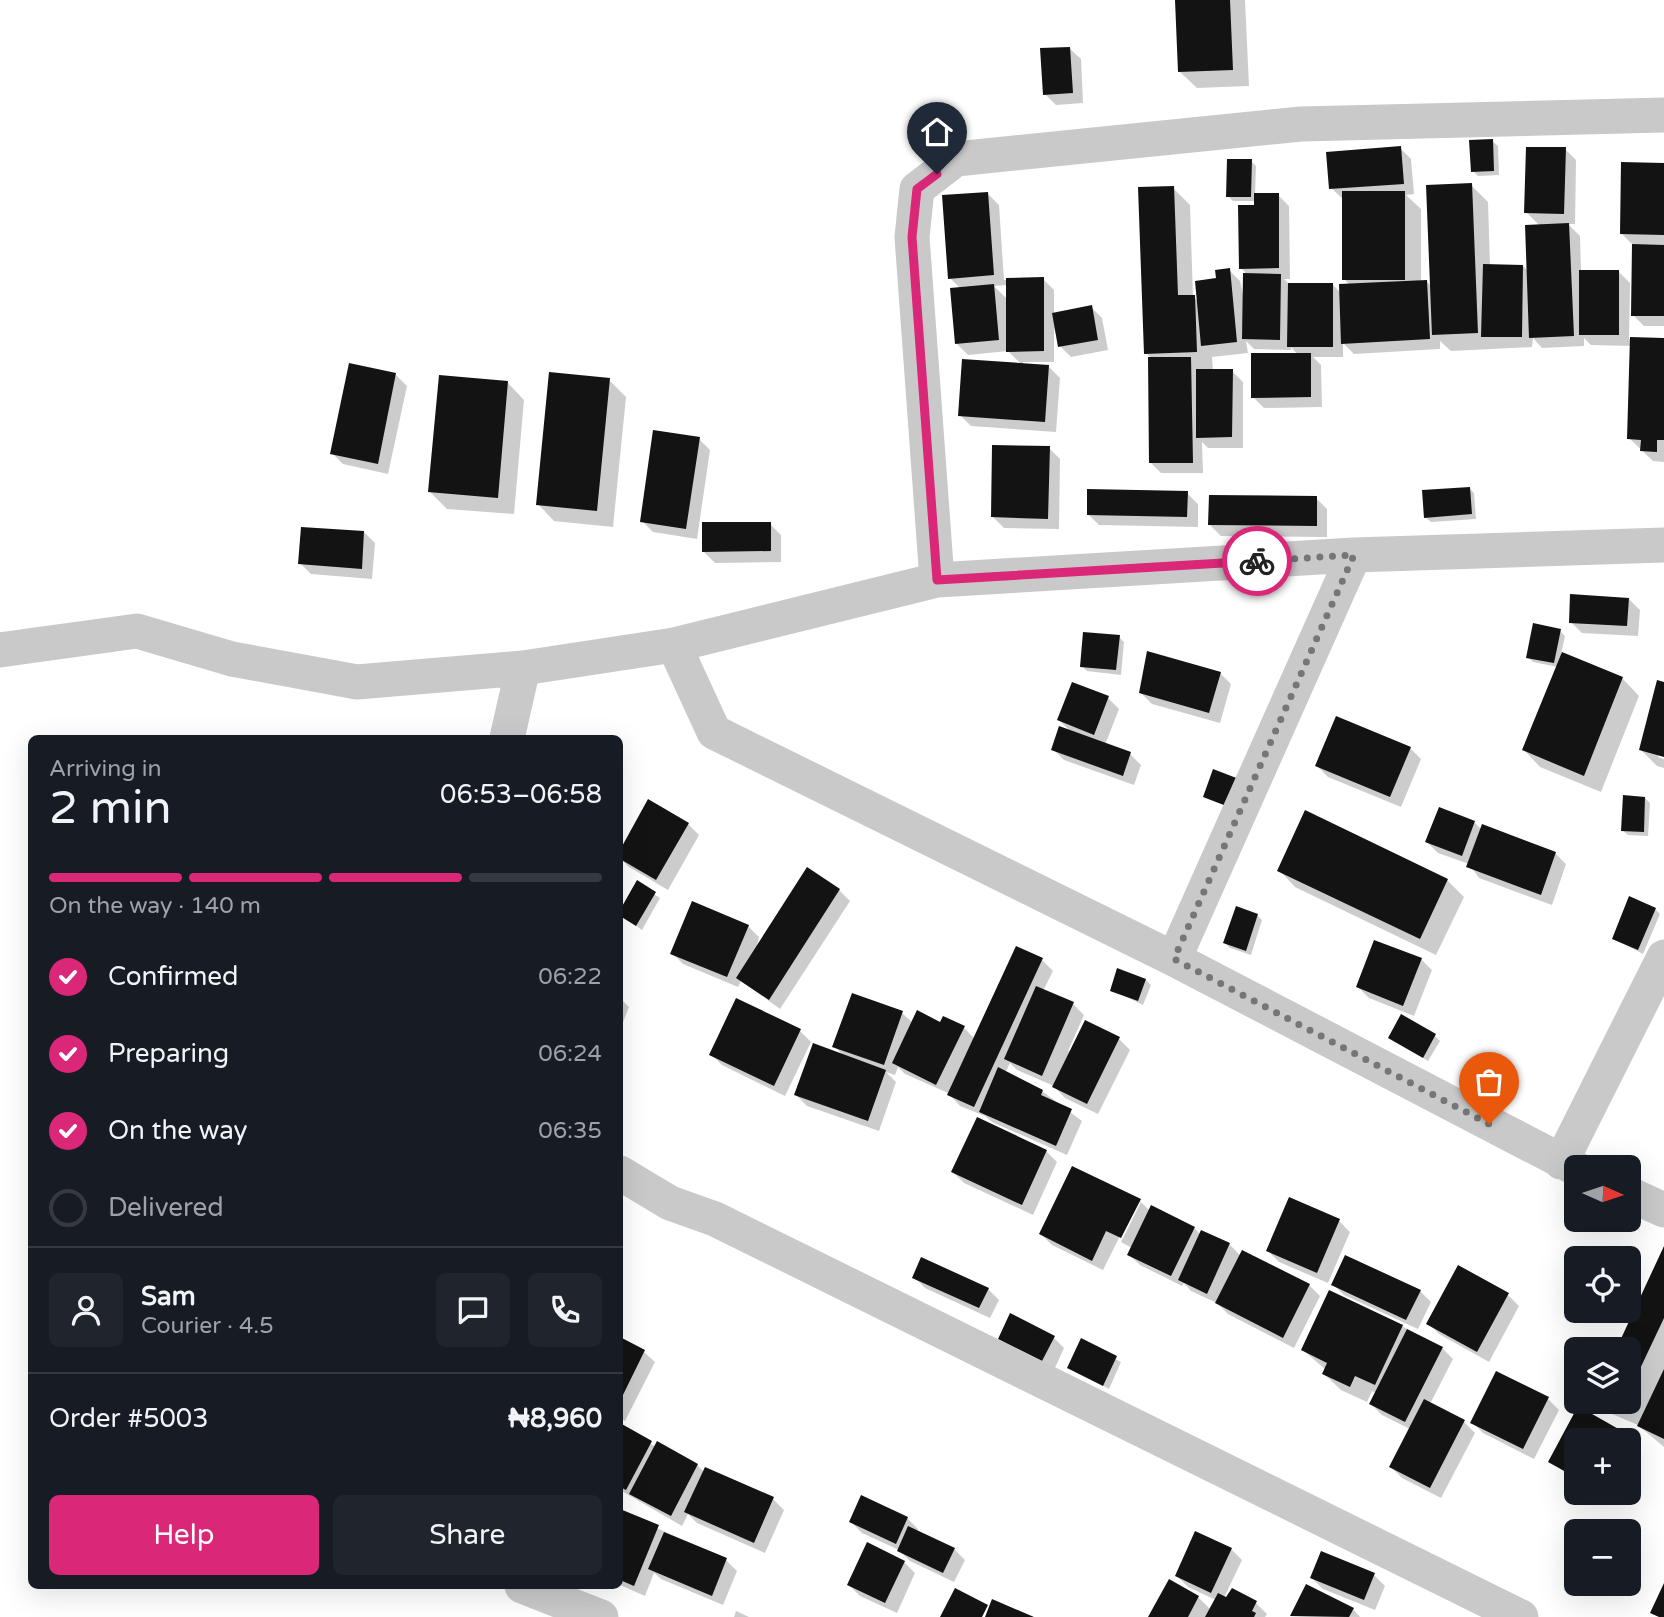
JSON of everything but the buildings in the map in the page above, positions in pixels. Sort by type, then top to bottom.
[{"type":"street","points":[[937,580],[912,237],[917,189],[956,159],[1301,124],[1664,115]]},
{"type":"street","points":[[0,650],[137,631],[232,659],[357,682],[523,667],[674,645],[937,580],[1354,555],[1664,545]]},
{"type":"street","points":[[1174,959],[1354,555]]},
{"type":"street","points":[[674,645],[714,732],[1174,959],[1564,1162]]},
{"type":"street","points":[[507,735],[523,667]]},
{"type":"street","points":[[1574,1155],[1664,957]]},
{"type":"street","points":[[623,1175],[670,1203],[715,1219],[1521,1617]]},
{"type":"street","points":[[1642,1200],[1664,1210]]},
{"type":"street","points":[[530,1589],[601,1617]]},
{"type":"way so far","points":[[1257,561],[1354,555],[1174,959],[1489,1124]]},
{"type":"route","points":[[937,174],[917,189],[912,237],[937,580],[1257,561]]}]
